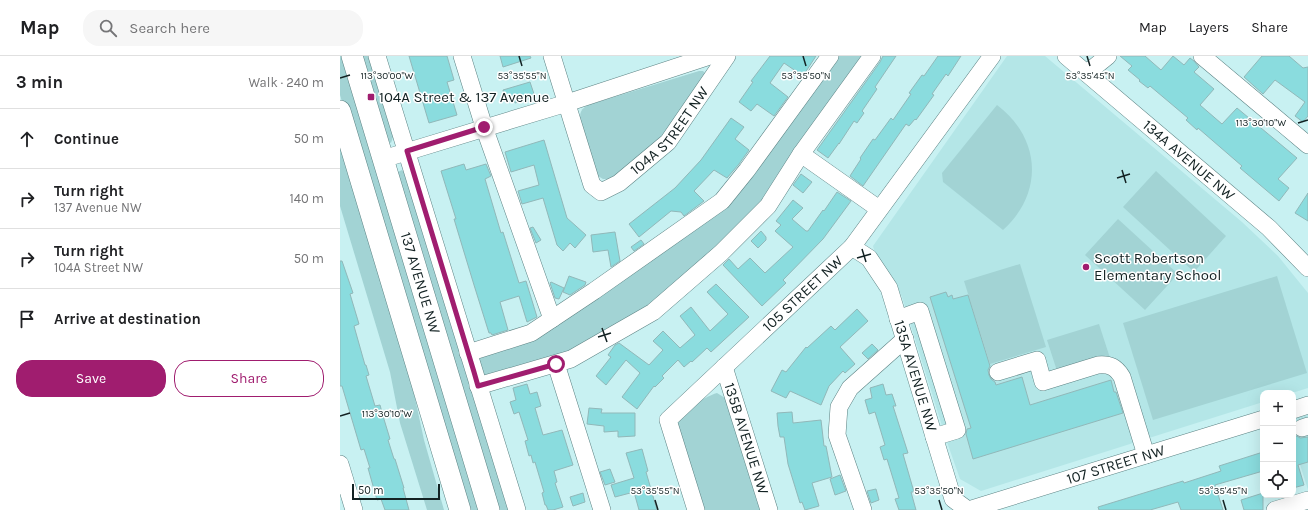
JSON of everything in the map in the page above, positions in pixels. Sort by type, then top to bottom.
[{"type":"main road","name":"137 AVENUE NW","points":[[352,56],[489,510]]},
{"type":"main road","name":"137 AVENUE NW","points":[[340,111],[460,510]]},
{"type":"street","name":"137 AVENUE NW","points":[[377,56],[517,510]]},
{"type":"street","points":[[462,56],[484,127],[552,319]]},
{"type":"street","points":[[552,56],[567,103]]},
{"type":"street","name":"104A STREET NW","points":[[383,158],[567,103],[710,56]]},
{"type":"street","name":"104A STREET NW","points":[[567,103],[592,185],[601,192],[619,183],[668,142],[727,56]]},
{"type":"street","points":[[468,353],[531,333],[722,201],[747,170],[830,56]]},
{"type":"street","points":[[478,386],[571,359],[653,312],[721,253],[768,206],[801,154],[872,56]]},
{"type":"street","name":"105 STREET NW","points":[[696,510],[668,420],[852,247],[992,56]]},
{"type":"street","name":"134A AVENUE NW","points":[[1066,56],[1269,228],[1308,268]]},
{"type":"street","points":[[1087,73],[1108,56]]},
{"type":"street","points":[[1202,56],[1308,144]]},
{"type":"street","points":[[801,154],[879,209]]},
{"type":"street","name":"135A AVENUE NW","points":[[852,247],[869,258],[889,288],[953,499],[968,510]]},
{"type":"street","points":[[898,319],[920,311],[957,430],[934,437]]},
{"type":"street","points":[[863,510],[837,435],[839,407],[850,388],[905,339]]},
{"type":"street","points":[[998,372],[1037,360],[1043,382],[1098,365],[1105,364],[1112,366],[1118,370],[1122,377],[1146,455]]},
{"type":"street","points":[[556,364],[602,510]]},
{"type":"street","name":"135B AVENUE NW","points":[[724,367],[769,510]]},
{"type":"street","points":[[1296,409],[1308,405]]},
{"type":"street","name":"107 STREET NW","points":[[968,510],[1260,420]]},
{"type":"street","points":[[340,464],[348,504]]},
{"type":"street","points":[[1275,510],[1308,500]]},
{"type":"shaded area","points":[[340,56],[479,510],[466,510],[340,95]]},
{"type":"shaded area","points":[[358,56],[371,56],[394,134],[391,143],[387,140]]},
{"type":"shaded area","points":[[838,56],[875,56],[771,192],[724,244],[648,307],[564,355],[482,380],[475,356],[539,334],[724,210]]},
{"type":"shaded area","name":"Scott Robertson Elementary School","points":[[1007,56],[1045,56],[1242,222],[1278,256],[1308,293],[1308,388],[1296,392],[1296,390],[1260,390],[1260,403],[981,491],[960,479],[902,297],[892,276],[876,258],[873,246]]},
{"type":"shaded area","points":[[703,71],[705,73],[703,77],[670,125],[656,142],[611,179],[603,179],[598,176],[580,119],[582,109],[588,105]]},
{"type":"shaded area","points":[[997,105],[1012,118],[1022,133],[1029,149],[1032,166],[1031,183],[1026,200],[1003,230],[943,182],[942,173]]},
{"type":"shaded area","points":[[340,142],[410,375],[424,440],[444,510],[427,510],[400,423],[390,372],[340,206]]},
{"type":"shaded area","points":[[402,170],[409,178],[511,510],[496,510],[398,172]]},
{"type":"shaded area","points":[[1156,171],[1226,236],[1194,272],[1123,207]]},
{"type":"shaded area","points":[[1118,219],[1178,274],[1145,310],[1085,255]]},
{"type":"shaded area","points":[[1020,264],[1046,347],[990,364],[964,281]]},
{"type":"shaded area","points":[[1277,276],[1307,373],[1153,420],[1123,323]]},
{"type":"shaded area","points":[[1099,324],[1110,358],[1058,374],[1047,340]]},
{"type":"shaded area","points":[[717,393],[725,398],[760,510],[702,510],[678,424],[684,414],[694,405]]},
{"type":"shaded area","points":[[1308,415],[1308,490],[1296,452],[1296,418]]},
{"type":"building","points":[[409,56],[447,56],[454,80],[447,82],[457,115],[429,123]]},
{"type":"building","points":[[500,56],[530,56],[531,58],[503,67]]},
{"type":"building","points":[[770,56],[816,56],[803,76],[784,63],[770,83],[788,97],[774,116],[757,104],[751,111],[739,102],[753,82],[751,81]]},
{"type":"building","points":[[883,56],[896,56],[875,87],[877,89],[862,111],[864,113],[857,123],[854,121],[828,158],[817,150]]},
{"type":"building","points":[[938,56],[961,56],[948,76],[946,74],[932,94],[934,95],[916,120],[915,119],[909,126],[906,124],[863,186],[850,176],[861,159],[860,158],[873,139],[875,140],[891,118],[893,120],[911,94],[909,93],[922,75],[924,76]]},
{"type":"building","points":[[1120,56],[1145,56],[1161,70],[1173,56],[1184,65],[1190,58],[1194,61],[1199,67],[1194,72],[1214,89],[1200,105],[1222,124],[1237,108],[1297,158],[1278,179],[1289,188],[1279,201],[1240,168],[1242,166],[1198,128],[1197,130],[1186,120],[1188,118],[1150,86],[1148,88],[1139,81],[1140,80],[1128,70],[1132,66]]},
{"type":"building","points":[[1262,56],[1289,56],[1303,68],[1308,67],[1308,116],[1303,122],[1295,116],[1305,102],[1275,80],[1263,94],[1244,77]]},
{"type":"building","points":[[530,82],[535,97],[515,103],[513,96],[505,99],[503,90]]},
{"type":"building","points":[[731,118],[744,127],[735,139],[749,150],[739,164],[727,178],[714,170],[694,191],[704,201],[684,216],[681,212],[671,211],[639,237],[629,224],[675,188],[701,160]]},
{"type":"building","points":[[544,140],[567,218],[586,235],[575,248],[570,243],[563,251],[557,245],[543,198],[522,204],[518,191],[539,185],[534,165],[511,172],[505,152]]},
{"type":"building","points":[[464,164],[466,170],[486,164],[491,176],[485,179],[501,233],[503,232],[519,283],[526,281],[537,317],[527,322],[519,296],[500,302],[508,330],[492,335],[489,333],[474,285],[441,171]]},
{"type":"building","points":[[801,174],[812,182],[803,193],[793,185]]},
{"type":"building","points":[[837,192],[851,201],[823,239],[783,280],[786,283],[762,306],[723,265],[729,259],[738,269],[750,258],[765,273],[793,247],[775,231],[781,225],[776,221],[793,200],[803,208],[792,219],[808,231]]},
{"type":"building","points":[[1308,193],[1308,221],[1295,213]]},
{"type":"building","points":[[533,227],[541,240],[536,243],[530,228]]},
{"type":"building","points":[[761,231],[766,237],[766,240],[758,248],[751,241]]},
{"type":"building","points":[[615,232],[620,261],[611,267],[608,250],[593,252],[591,235]]},
{"type":"building","points":[[641,240],[644,244],[634,251],[631,247]]},
{"type":"building","points":[[340,261],[342,261],[353,293],[350,294],[359,324],[354,326],[369,375],[366,376],[375,406],[380,405],[390,439],[388,440],[404,488],[409,510],[385,510],[381,499],[377,500],[364,449],[361,450],[342,386],[340,386]]},
{"type":"building","points":[[569,276],[586,282],[585,285],[570,295],[563,292]]},
{"type":"building","points":[[551,282],[564,288],[559,299],[555,298],[550,283]]},
{"type":"building","points":[[716,284],[749,317],[711,352],[707,348],[692,362],[691,361],[684,367],[678,360],[662,376],[664,378],[655,387],[654,386],[637,409],[622,397],[640,373],[626,360],[606,385],[596,376],[611,357],[608,355],[615,345],[619,343],[649,365],[663,350],[653,341],[663,331],[680,348],[695,335],[680,316],[691,307],[710,331],[728,314],[707,292]]},
{"type":"building","points":[[946,292],[948,297],[952,295],[953,299],[968,295],[990,366],[988,370],[989,375],[996,385],[1022,377],[1030,405],[1111,380],[1114,392],[1116,392],[1123,413],[973,459],[966,434],[967,429],[971,428],[930,297]]},
{"type":"building","points":[[857,309],[868,321],[840,347],[855,364],[845,373],[843,371],[829,386],[821,405],[790,391],[786,398],[771,391],[782,370],[786,372],[806,347],[807,348],[831,326],[835,330]]},
{"type":"building","points":[[872,344],[878,350],[868,359],[862,353]]},
{"type":"building","points":[[527,384],[530,394],[537,392],[541,406],[535,408],[543,435],[562,430],[573,465],[554,471],[557,482],[555,483],[563,507],[553,510],[548,510],[545,505],[542,493],[544,492],[535,462],[533,463],[531,455],[529,456],[525,441],[528,440],[519,412],[514,414],[510,402],[516,400],[513,388]]},
{"type":"building","points":[[883,384],[886,395],[892,394],[896,406],[893,406],[908,453],[903,454],[914,492],[911,492],[916,510],[899,510],[895,499],[899,498],[887,459],[884,460],[880,447],[885,445],[875,412],[869,414],[865,400],[872,398],[870,388]]},
{"type":"building","points":[[589,408],[602,409],[601,413],[635,413],[635,436],[618,437],[618,431],[604,432],[604,426],[587,424]]},
{"type":"building","points":[[792,412],[793,423],[821,420],[824,446],[826,446],[832,477],[812,483],[819,506],[805,510],[802,502],[800,503],[788,464],[784,437],[780,437],[778,426],[777,413]]},
{"type":"building","points":[[1296,436],[1300,438],[1308,437],[1308,462],[1298,465],[1304,485],[1296,487],[1296,462]]},
{"type":"building","points":[[642,449],[648,471],[646,472],[657,510],[639,510],[634,492],[615,497],[611,485],[634,478],[626,453]]},
{"type":"building","points":[[1260,453],[1260,472],[1215,485],[1223,510],[1181,510],[1178,502],[1150,510],[1099,510],[1098,507],[1221,471],[1219,466]]},
{"type":"building","points":[[610,469],[615,482],[605,485],[600,472]]},
{"type":"building","points":[[840,475],[846,491],[835,495],[830,479]]},
{"type":"building","points":[[876,489],[879,500],[871,503],[867,491]]},
{"type":"building","points":[[583,493],[585,502],[573,506],[570,497]]},
{"type":"building","points":[[1260,494],[1260,498],[1263,498],[1263,510],[1244,510],[1241,500]]},
{"type":"place","name":"104A Street & 137 Avenue","points":[[371,97]]},
{"type":"place","name":"Scott Robertson Elementary School","points":[[1086,267]]},
{"type":"route","points":[[484,127],[407,151],[478,386],[556,364]]}]
